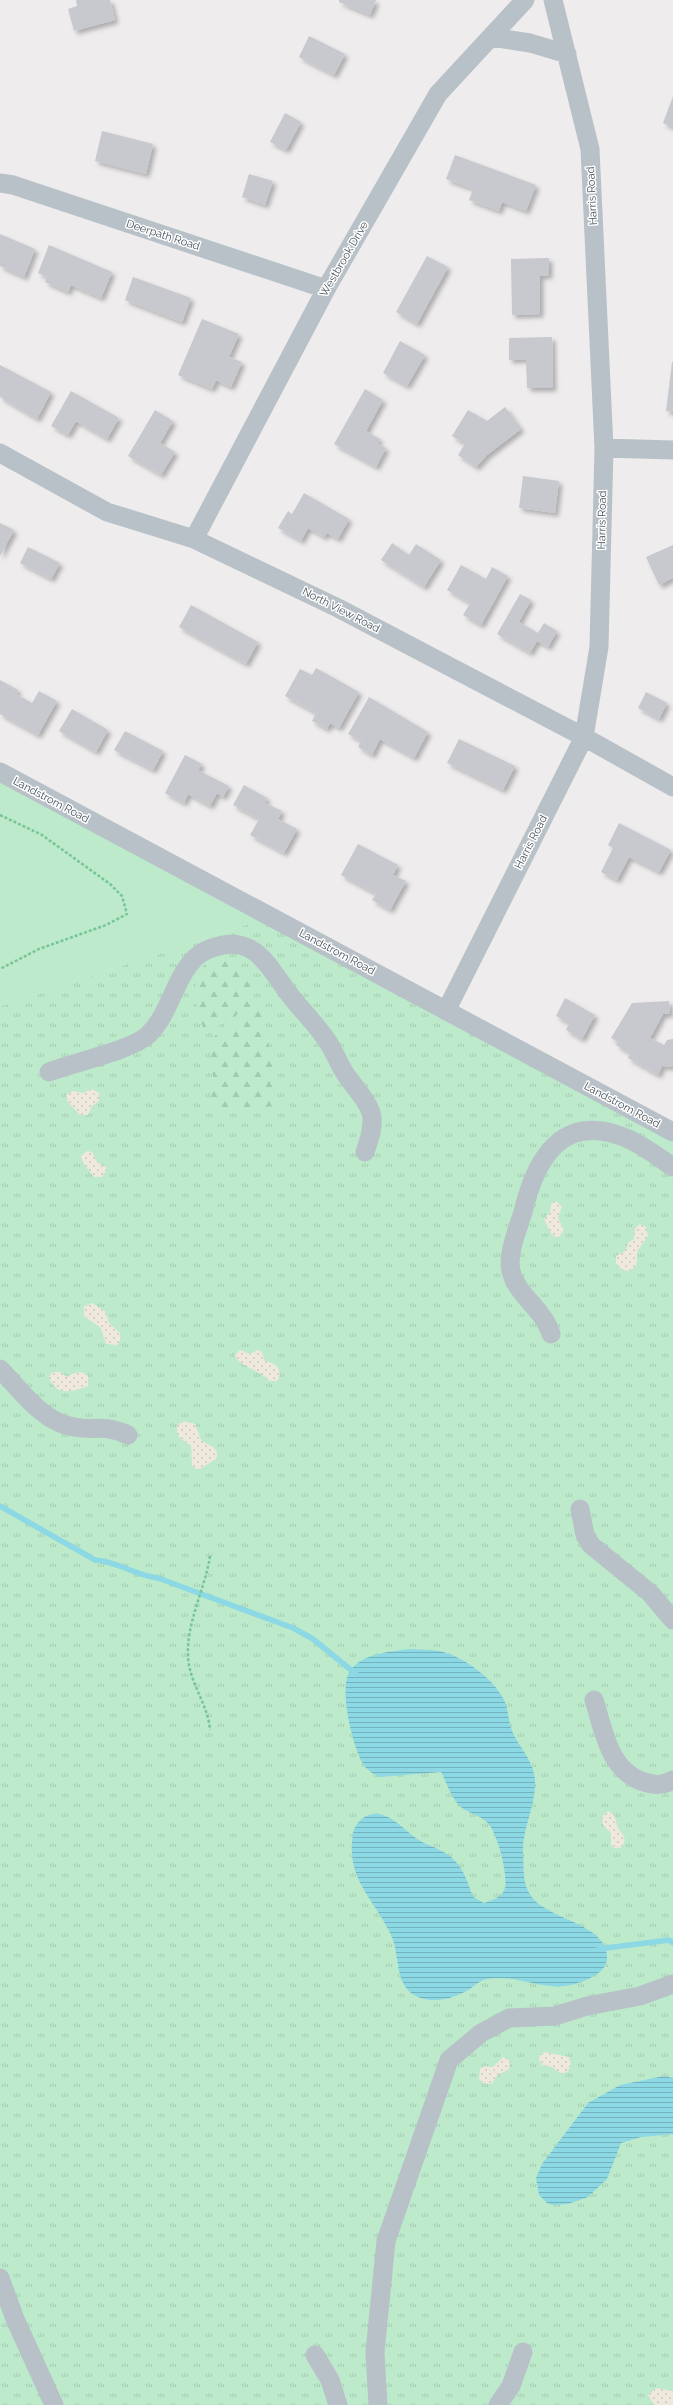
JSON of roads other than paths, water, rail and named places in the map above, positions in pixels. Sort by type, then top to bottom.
[{"type":"street","name":"Westbrook Drive","points":[[194,539],[326,289],[438,94],[525,0]]},
{"type":"street","name":"Harris Road","points":[[446,1011],[584,737],[600,647],[604,448],[590,149],[553,0]]},
{"type":"street","points":[[491,37],[530,43],[567,54]]},
{"type":"street","name":"Deerpath Road","points":[[0,183],[21,188],[326,289]]},
{"type":"street","points":[[604,448],[673,450]]},
{"type":"street","name":"North View Road","points":[[0,453],[107,512],[194,539],[338,608],[584,737],[673,787]]},
{"type":"street","name":"Landstrom Road","points":[[0,772],[673,1132]]},
{"type":"street","points":[[49,1072],[124,1048],[138,1042],[148,1035],[158,1022],[184,972],[195,958],[208,948],[233,943],[244,946],[256,952],[265,962],[289,995],[325,1037],[349,1079],[362,1094],[372,1120],[372,1133],[365,1152]]},
{"type":"street","points":[[551,1334],[547,1321],[518,1286],[511,1270],[512,1252],[526,1198],[544,1157],[553,1146],[566,1136],[599,1131],[627,1139],[673,1167]]},
{"type":"street","points":[[0,1369],[40,1410],[56,1422],[73,1427],[113,1428],[128,1435]]},
{"type":"street","points":[[580,1509],[585,1534],[591,1545],[650,1593],[673,1620]]},
{"type":"street","points":[[594,1700],[609,1746],[617,1764],[636,1780],[654,1785],[666,1784],[673,1780]]},
{"type":"street","points":[[378,2405],[374,2352],[386,2241],[449,2060],[481,2033],[509,2018],[555,2016],[587,2006],[640,1996],[673,1984]]},
{"type":"street","points":[[0,2278],[15,2319],[54,2405]]},
{"type":"street","points":[[498,2405],[511,2386],[523,2352]]},
{"type":"street","points":[[315,2354],[330,2380],[338,2405]]},
{"type":"water","points":[[409,1649],[439,1651],[460,1659],[478,1670],[486,1677],[504,1700],[511,1729],[530,1762],[535,1781],[535,1790],[523,1844],[526,1886],[531,1896],[539,1904],[588,1930],[598,1938],[605,1947],[606,1962],[600,1972],[595,1975],[577,1983],[563,1986],[550,1986],[514,1979],[487,1979],[458,1995],[438,2000],[418,1997],[410,1992],[401,1979],[392,1937],[364,1889],[353,1864],[353,1834],[359,1821],[371,1814],[387,1816],[422,1842],[449,1855],[462,1870],[473,1897],[484,1903],[502,1894],[506,1882],[502,1856],[493,1831],[487,1822],[465,1810],[458,1804],[441,1772],[380,1777],[366,1768],[359,1756],[351,1732],[346,1704],[347,1679],[350,1671],[362,1660],[377,1654]]},
{"type":"water","points":[[664,2076],[673,2078],[673,2134],[641,2137],[621,2143],[607,2179],[588,2197],[568,2204],[553,2205],[547,2203],[539,2195],[536,2178],[542,2164],[588,2103],[620,2085]]},
{"type":"waterway","points":[[0,1506],[95,1560],[111,1563],[150,1577],[158,1578],[293,1628],[313,1639],[356,1674]]},
{"type":"waterway","points":[[598,1949],[669,1940],[673,1943]]}]
